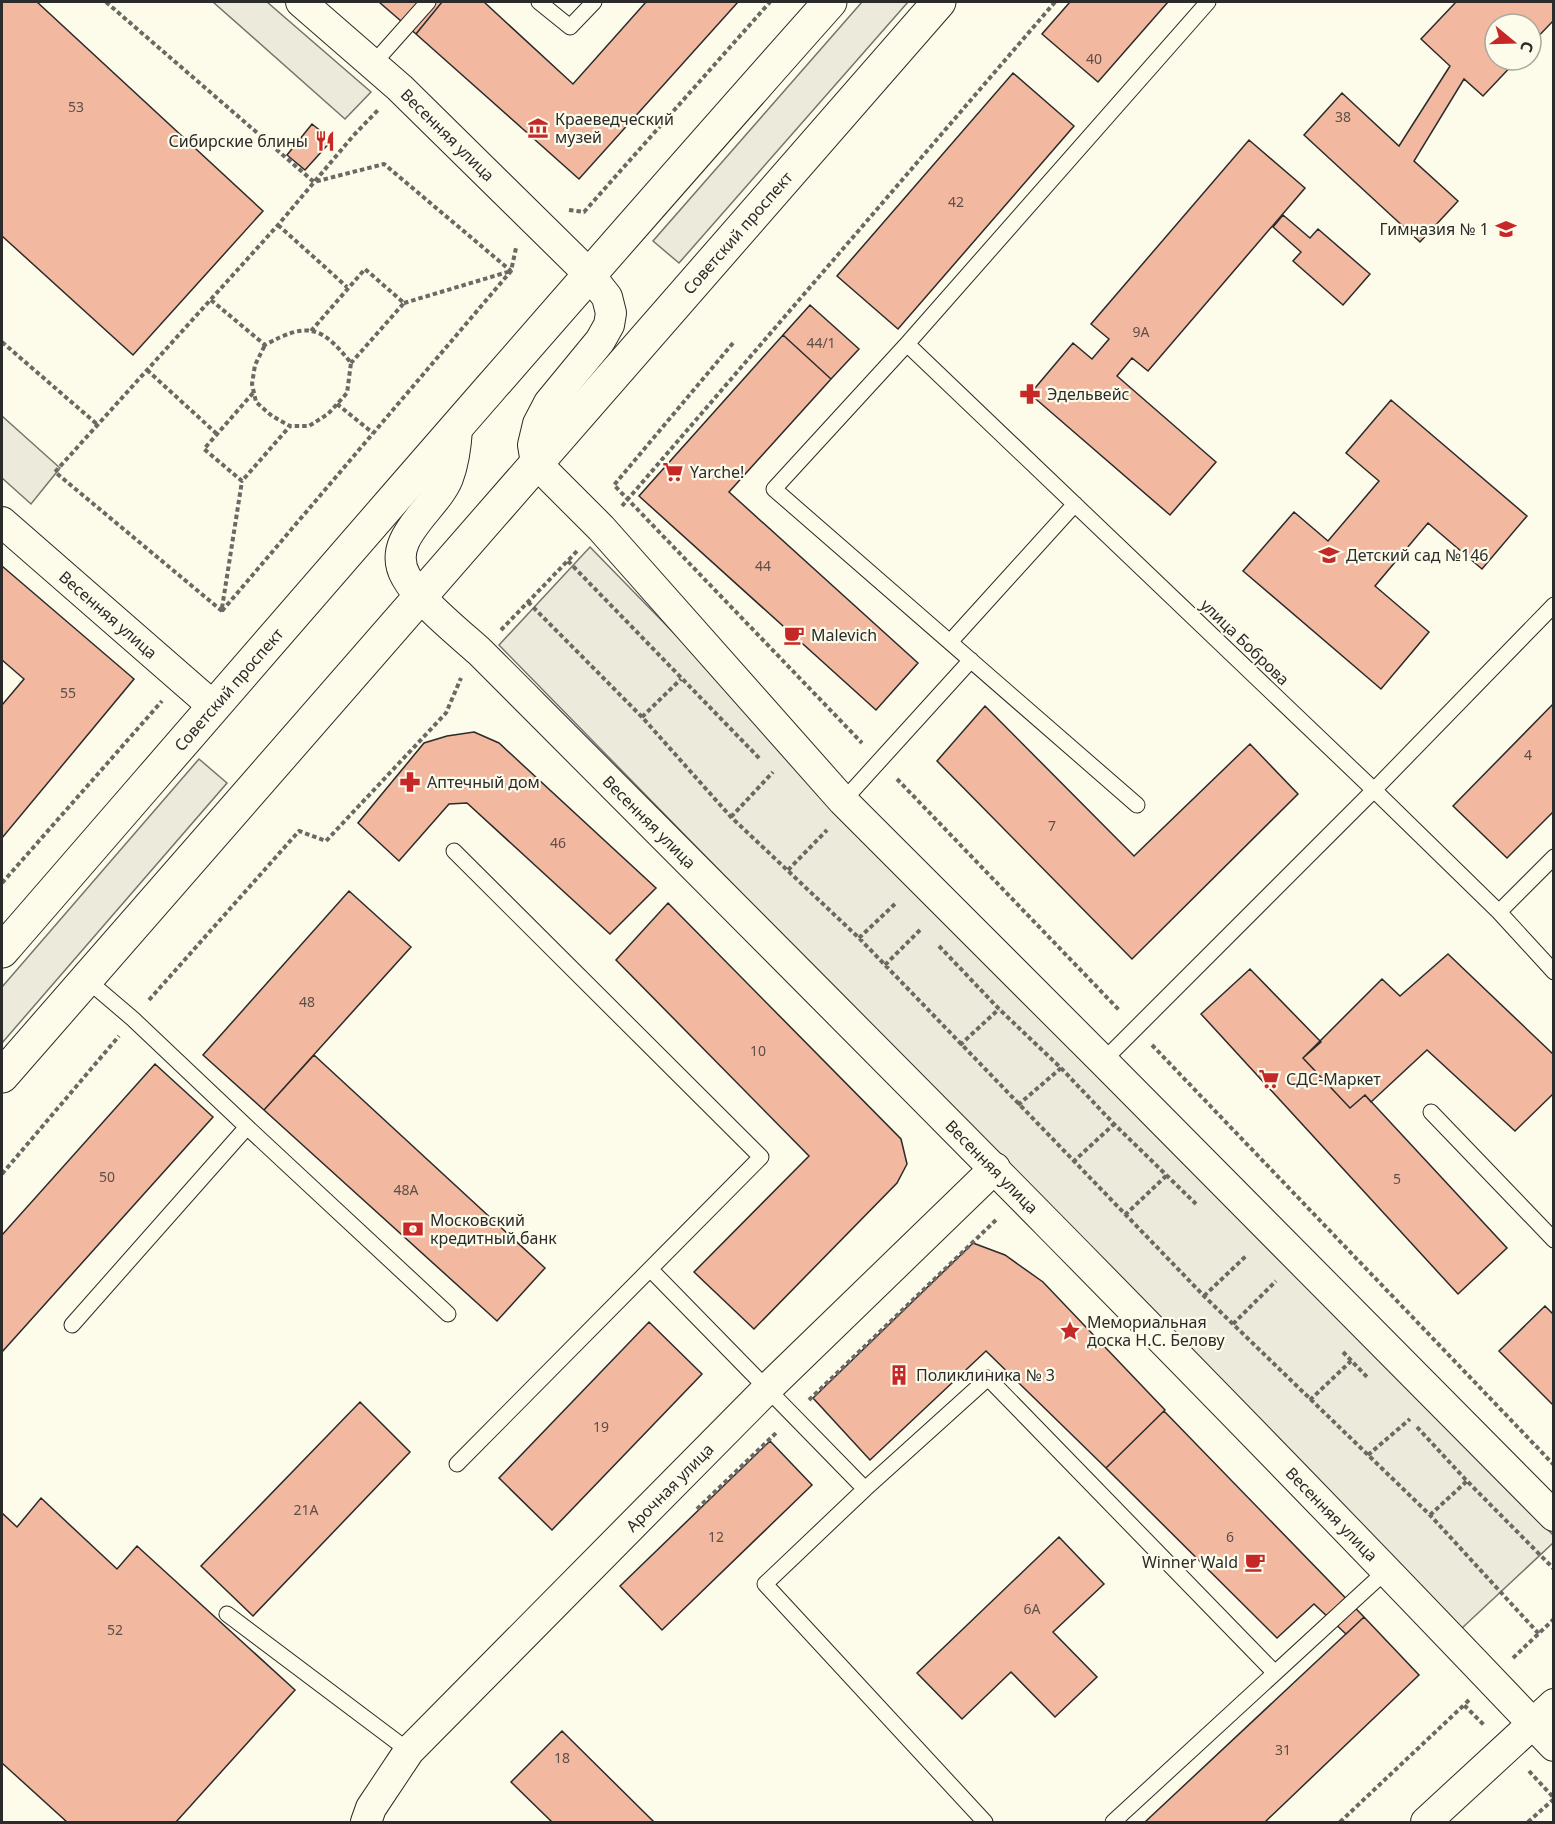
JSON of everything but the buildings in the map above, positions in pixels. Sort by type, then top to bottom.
[{"type":"main road","name":"Советский проспект","points":[[2,951],[457,429],[589,274],[830,2]]},
{"type":"main road","name":"Советский проспект","points":[[2,1076],[939,2]]},
{"type":"street","name":"Весенняя улица","points":[[301,2],[400,88],[589,274]]},
{"type":"street","points":[[589,274],[607,297],[611,313],[609,325],[600,341],[549,403],[538,423],[533,444],[536,463],[601,528],[843,801],[1554,1516]]},
{"type":"street","points":[[421,596],[406,578],[400,563],[401,547],[447,480],[455,456],[457,429]]},
{"type":"street","name":"Весенняя улица","points":[[2,522],[214,707]]},
{"type":"street","name":"Весенняя улица","points":[[421,596],[480,652],[994,1168],[1388,1570],[1543,1714],[1554,1746]]},
{"type":"street","name":"Арочная улица","points":[[366,1822],[371,1808],[409,1751],[768,1388],[994,1168]]},
{"type":"street","points":[[1426,1822],[1543,1714]]},
{"type":"lane","points":[[372,65],[428,2]]},
{"type":"lane","points":[[539,2],[570,27],[594,2]]},
{"type":"lane","points":[[1137,805],[774,489],[907,344],[1208,2]]},
{"type":"lane","name":"улица Боброва","points":[[907,344],[1374,790],[1499,912],[1554,972]]},
{"type":"lane","points":[[950,642],[1075,504]]},
{"type":"lane","points":[[1103,1061],[1374,790],[1554,605]]},
{"type":"lane","points":[[843,801],[971,660]]},
{"type":"lane","points":[[454,851],[761,1157],[457,1464]]},
{"type":"lane","points":[[1499,912],[1554,857]]},
{"type":"lane","points":[[86,979],[133,1018],[247,1128],[448,1314]]},
{"type":"lane","points":[[1431,1112],[1554,1240]]},
{"type":"lane","points":[[72,1326],[247,1128]]},
{"type":"lane","points":[[651,1269],[865,1489]]},
{"type":"lane","points":[[985,1822],[765,1584],[865,1489],[988,1378],[1275,1673]]},
{"type":"lane","points":[[1113,1822],[1388,1570]]},
{"type":"lane","points":[[227,1614],[409,1751]]},
{"type":"path","points":[[106,2],[314,182]]},
{"type":"path","points":[[565,210],[585,212],[770,2]]},
{"type":"path","points":[[628,499],[1055,2]]},
{"type":"path","points":[[222,610],[55,472],[278,225],[353,136],[400,88]]},
{"type":"path","points":[[314,182],[384,164],[511,271]]},
{"type":"path","points":[[278,225],[347,287]]},
{"type":"path","points":[[222,610],[511,271],[518,242]]},
{"type":"path","points":[[311,331],[364,269],[404,303]]},
{"type":"path","points":[[351,363],[323,333],[302,330],[286,333],[265,345],[255,365],[252,384],[256,402],[272,416],[290,426],[309,426],[328,414],[347,393],[351,363],[404,303],[511,271]]},
{"type":"path","points":[[211,300],[265,345]]},
{"type":"path","points":[[2,342],[98,425]]},
{"type":"path","points":[[733,343],[614,485],[1554,1465]]},
{"type":"path","points":[[147,370],[217,434]]},
{"type":"path","points":[[243,481],[204,448],[254,392]]},
{"type":"path","points":[[337,404],[373,433]]},
{"type":"path","points":[[222,610],[243,481],[290,426]]},
{"type":"path","points":[[498,634],[583,546]]},
{"type":"path","points":[[528,602],[642,717],[731,817],[885,965],[1204,1296],[1430,1515],[1539,1634]]},
{"type":"path","points":[[299,831],[326,842],[446,713],[462,675]]},
{"type":"path","points":[[642,717],[681,679]]},
{"type":"path","points":[[2,883],[167,694]]},
{"type":"path","points":[[731,817],[773,772]]},
{"type":"path","points":[[788,870],[827,830]]},
{"type":"path","points":[[859,939],[896,903]]},
{"type":"path","points":[[885,965],[922,928]]},
{"type":"path","points":[[960,1045],[999,1010]]},
{"type":"path","points":[[1018,1105],[1061,1068]]},
{"type":"path","points":[[1073,1162],[1114,1124]]},
{"type":"path","points":[[1125,1215],[1167,1175]]},
{"type":"path","points":[[691,1515],[999,1216]]},
{"type":"path","points":[[1204,1296],[1247,1255]]},
{"type":"path","points":[[1233,1324],[1276,1281]]},
{"type":"path","points":[[1310,1401],[1351,1361]]},
{"type":"path","points":[[1368,1455],[1410,1419]]},
{"type":"path","points":[[1430,1515],[1467,1482]]},
{"type":"path","points":[[1340,1822],[1464,1705]]},
{"type":"path","points":[[1528,1822],[1554,1799]]},
{"type":"shaded area","points":[[213,2],[267,2],[371,92],[345,119]]},
{"type":"shaded area","points":[[862,2],[908,2],[679,263],[653,241]]},
{"type":"shaded area","points":[[2,416],[60,468],[31,504],[2,478]]},
{"type":"shaded area","points":[[590,547],[1553,1535],[1553,1543],[1461,1629],[499,645]]},
{"type":"shaded area","points":[[199,759],[227,783],[2,1043],[2,987]]},
{"type":"place","name":"Краеведческий музей","points":[[538,128]]},
{"type":"place","name":"Сибирские блины","points":[[325,141]]},
{"type":"place","name":"Гимназия № 1","points":[[1506,229]]},
{"type":"place","name":"Эдельвейс","points":[[1030,394]]},
{"type":"place","name":"Yarche!","points":[[673,472]]},
{"type":"place","name":"Детский сад №146","points":[[1329,555]]},
{"type":"place","name":"Malevich","points":[[794,635]]},
{"type":"place","name":"Аптечный дом","points":[[410,782]]},
{"type":"place","name":"СДС-Маркет","points":[[1269,1079]]},
{"type":"place","name":"Московский кредитный банк","points":[[413,1229]]},
{"type":"place","name":"Мемориальная доска Н.С. Белову","points":[[1070,1331]]},
{"type":"place","name":"Поликлиника № 3","points":[[899,1375]]},
{"type":"place","name":"Winner Wald","points":[[1255,1562]]}]
